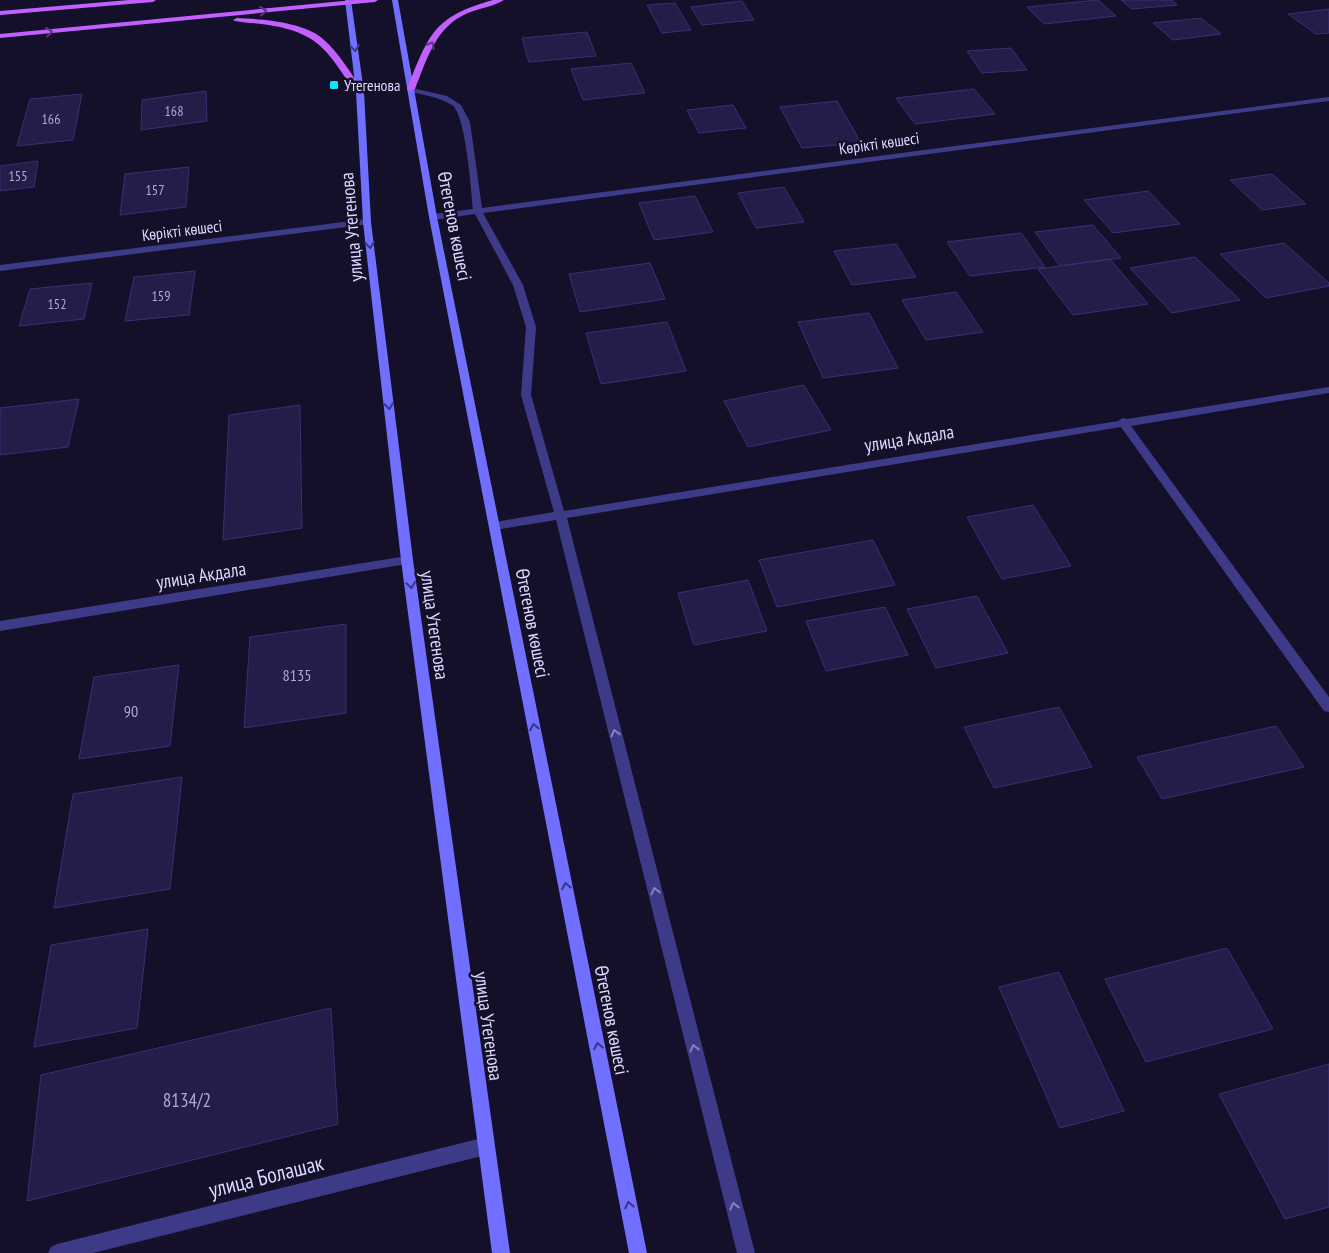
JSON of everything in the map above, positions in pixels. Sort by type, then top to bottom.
[{"type":"main road","points":[[0,13],[152,0]]},
{"type":"main road","points":[[0,36],[348,1],[375,0]]},
{"type":"main road","name":"Өтегенов көшесі","points":[[395,0],[433,217],[638,1253]]},
{"type":"main road","points":[[410,89],[440,29],[459,14],[501,0]]},
{"type":"main road","name":"улица Утегенова","points":[[348,1],[360,92],[367,222],[407,560],[501,1253]]},
{"type":"main road","points":[[156,21],[250,20],[286,26],[317,38],[360,92]]},
{"type":"street","points":[[410,89],[444,98],[457,105],[466,122],[478,211],[518,285],[531,327],[526,395],[560,515],[746,1253]]},
{"type":"street","name":"Көрікті көшесі","points":[[433,217],[1329,99]]},
{"type":"street","name":"Көрікті көшесі","points":[[0,268],[367,222]]},
{"type":"street","name":"улица Акдала","points":[[494,526],[1123,422],[1329,390]]},
{"type":"street","points":[[1123,422],[1329,707]]},
{"type":"street","name":"улица Акдала","points":[[0,626],[407,560]]},
{"type":"street","name":"улица Болашак","points":[[57,1253],[486,1146]]},
{"type":"building","points":[[1098,0],[1116,16],[1044,24],[1027,7]]},
{"type":"building","points":[[1121,0],[1172,0],[1177,5],[1132,9]]},
{"type":"building","points":[[742,1],[754,20],[702,25],[691,7]]},
{"type":"building","points":[[675,3],[691,30],[662,33],[647,5]]},
{"type":"building","points":[[1329,9],[1329,33],[1316,34],[1288,14]]},
{"type":"building","points":[[1201,18],[1221,34],[1173,40],[1153,23]]},
{"type":"building","points":[[587,32],[596,56],[529,62],[522,38]]},
{"type":"building","points":[[1011,48],[1027,70],[982,73],[967,51]]},
{"type":"building","points":[[631,63],[645,93],[583,100],[571,69]]},
{"type":"building","points":[[974,89],[995,114],[915,124],[896,98]]},
{"type":"building","points":[[206,91],[207,121],[141,130],[142,100]]},
{"type":"building","points":[[82,94],[73,140],[17,146],[30,99]]},
{"type":"building","points":[[837,101],[861,143],[802,148],[780,107]]},
{"type":"building","points":[[733,105],[746,128],[699,133],[687,110]]},
{"type":"building","points":[[38,161],[34,187],[0,191],[0,166]]},
{"type":"building","points":[[189,167],[186,207],[120,215],[125,174]]},
{"type":"building","points":[[1272,174],[1306,204],[1262,210],[1230,180]]},
{"type":"building","points":[[784,187],[804,222],[756,228],[738,193]]},
{"type":"building","points":[[1148,191],[1180,224],[1113,233],[1084,200]]},
{"type":"building","points":[[695,196],[713,232],[654,240],[639,203]]},
{"type":"building","points":[[1093,225],[1121,258],[1060,266],[1035,232]]},
{"type":"building","points":[[1021,233],[1045,267],[970,276],[947,242]]},
{"type":"building","points":[[1284,243],[1329,283],[1329,286],[1266,298],[1220,254]]},
{"type":"building","points":[[896,244],[916,277],[852,285],[834,251]]},
{"type":"building","points":[[1195,257],[1240,300],[1172,313],[1130,268]]},
{"type":"building","points":[[1110,259],[1148,304],[1073,315],[1038,269]]},
{"type":"building","points":[[650,263],[665,299],[580,312],[569,274]]},
{"type":"building","points":[[195,271],[189,315],[125,321],[134,277]]},
{"type":"building","points":[[92,283],[84,319],[19,326],[30,289]]},
{"type":"building","points":[[956,292],[983,332],[926,340],[902,300]]},
{"type":"building","points":[[869,313],[898,368],[823,378],[798,322]]},
{"type":"building","points":[[667,322],[686,371],[601,384],[586,333]]},
{"type":"building","points":[[804,385],[831,430],[748,447],[724,401]]},
{"type":"building","points":[[79,399],[68,447],[0,455],[0,408]]},
{"type":"building","points":[[300,405],[302,528],[223,540],[229,415]]},
{"type":"building","points":[[1033,505],[1071,566],[1002,579],[967,517]]},
{"type":"building","points":[[873,540],[895,585],[777,607],[759,560]]},
{"type":"building","points":[[748,580],[767,631],[694,645],[678,593]]},
{"type":"building","points":[[977,596],[1008,653],[936,668],[907,609]]},
{"type":"building","points":[[885,607],[908,655],[826,671],[806,621]]},
{"type":"building","points":[[346,624],[346,713],[244,728],[250,637]]},
{"type":"building","points":[[179,665],[170,746],[79,759],[94,677]]},
{"type":"building","points":[[1059,707],[1092,767],[994,788],[964,727]]},
{"type":"building","points":[[1276,726],[1304,767],[1162,799],[1137,757]]},
{"type":"building","points":[[182,777],[170,889],[54,908],[73,794]]},
{"type":"building","points":[[148,929],[137,1028],[34,1047],[51,945]]},
{"type":"building","points":[[1227,948],[1273,1029],[1146,1062],[1105,979]]},
{"type":"building","points":[[1059,972],[1124,1111],[1060,1128],[999,987]]},
{"type":"building","points":[[331,1008],[338,1124],[27,1201],[41,1075]]},
{"type":"building","points":[[1329,1064],[1329,1207],[1285,1219],[1219,1094]]},
{"type":"place","name":"Утегенова","points":[[334,85]]}]
